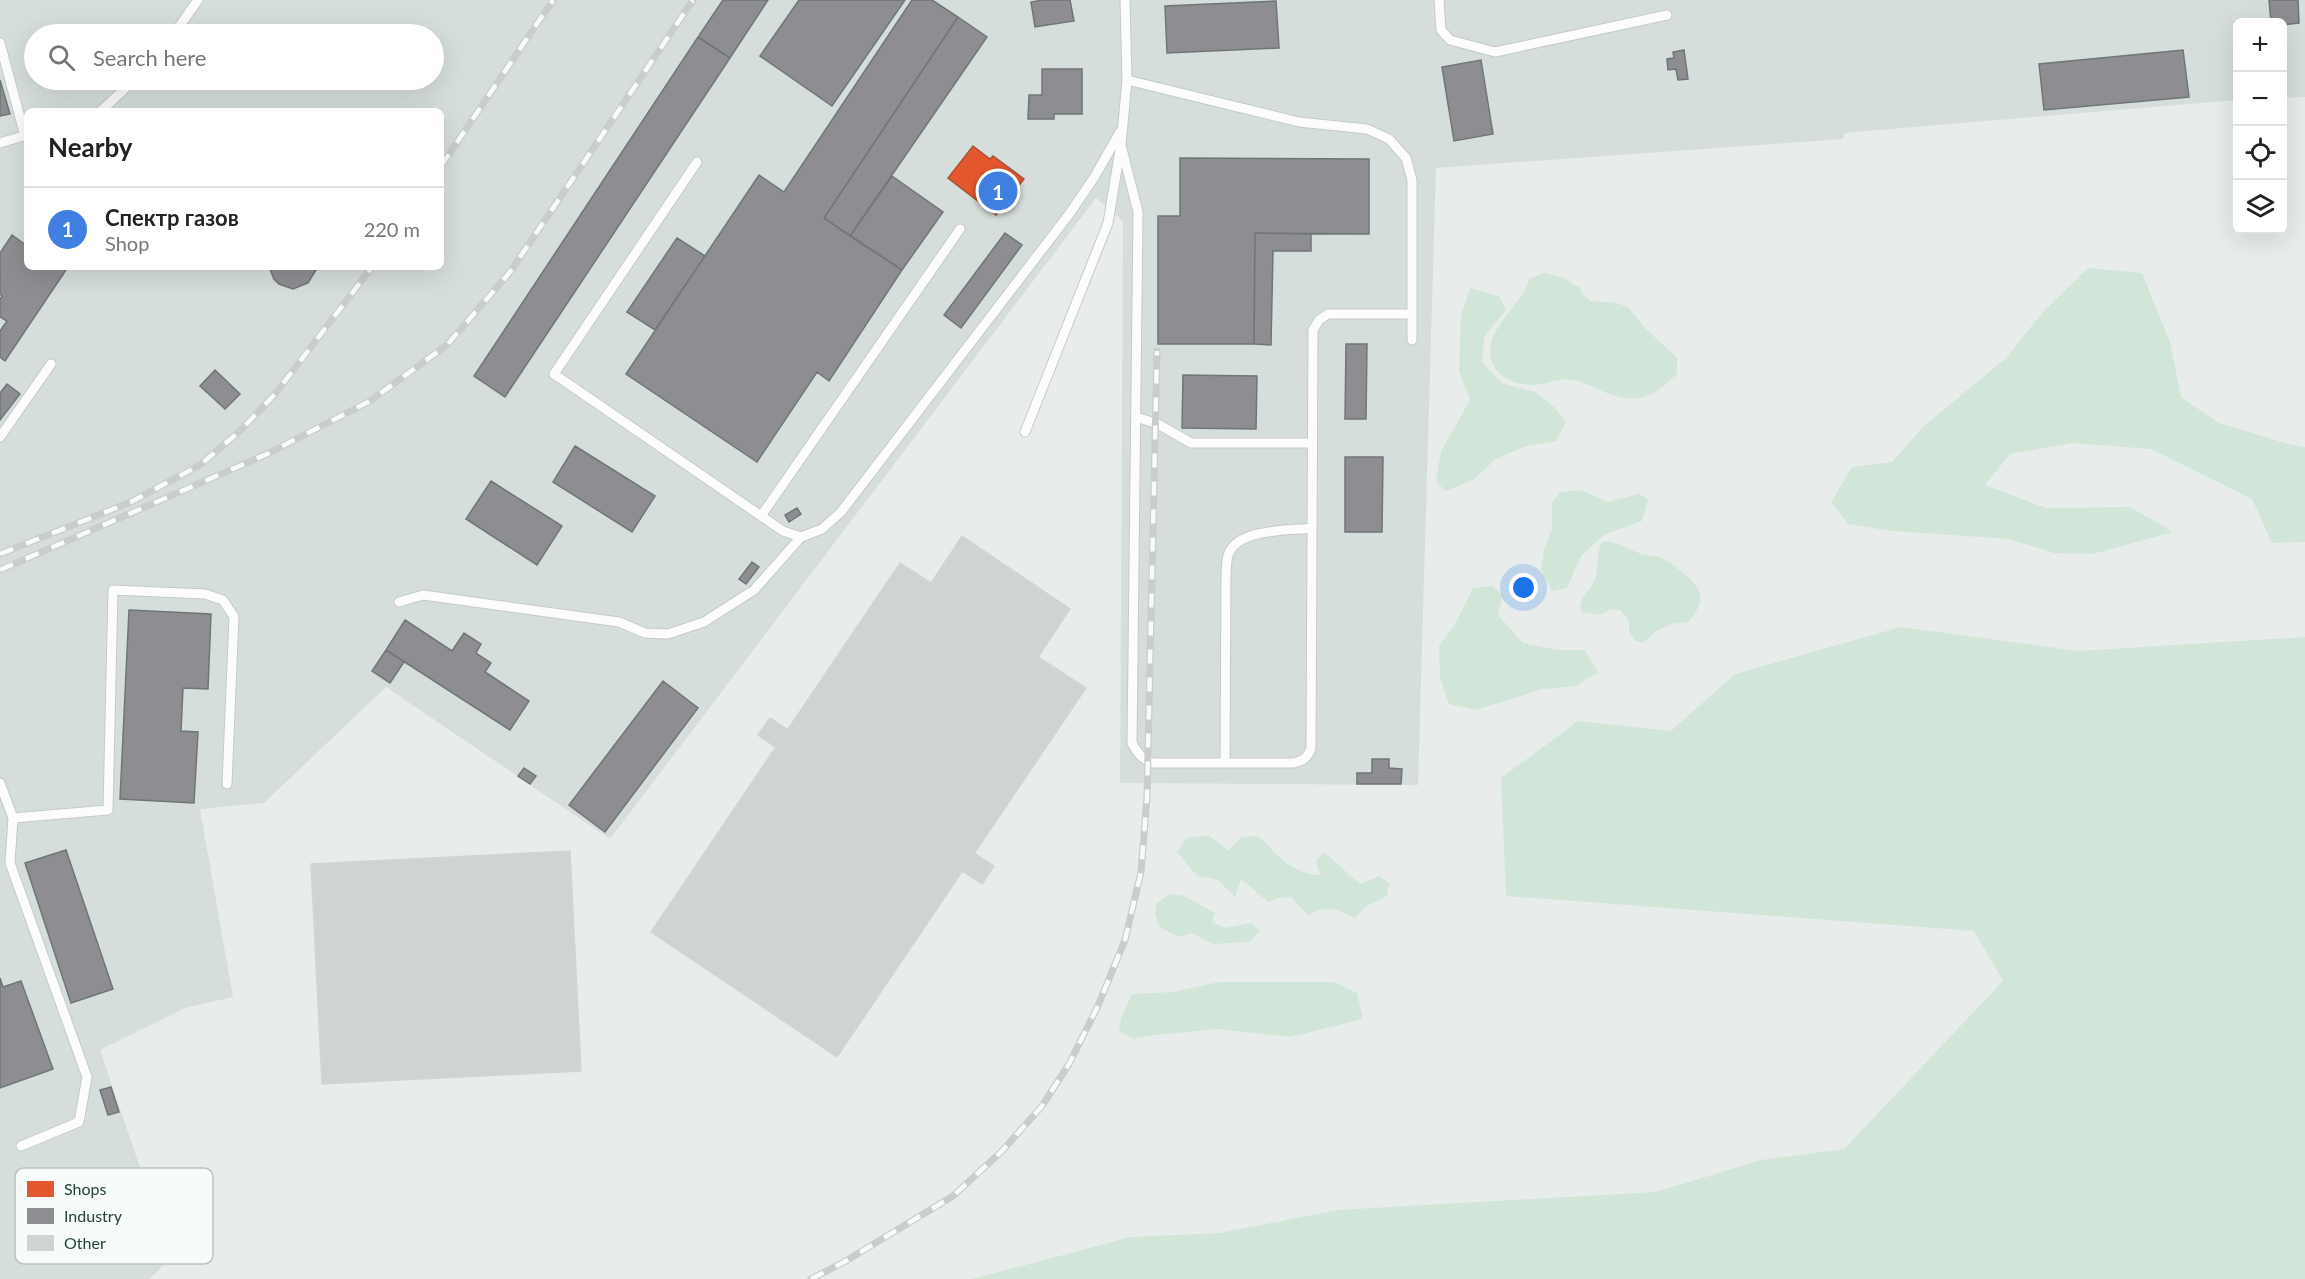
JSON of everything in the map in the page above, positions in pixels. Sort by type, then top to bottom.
[{"type":"lane","points":[[181,24],[198,0]]},
{"type":"lane","points":[[1026,432],[1108,223],[1121,145],[1127,80],[1125,0]]},
{"type":"lane","points":[[1438,0],[1441,30],[1450,40],[1495,52],[1667,15]]},
{"type":"lane","points":[[0,43],[24,128]]},
{"type":"lane","points":[[1127,80],[1299,122],[1366,129],[1389,139],[1406,158],[1412,180],[1412,340]]},
{"type":"lane","points":[[104,108],[123,90]]},
{"type":"lane","points":[[399,602],[423,595],[619,622],[645,633],[668,634],[704,622],[754,590],[801,537],[822,529],[841,512],[1070,213],[1123,128]]},
{"type":"lane","points":[[0,143],[24,136]]},
{"type":"lane","points":[[1121,145],[1138,212],[1132,743],[1137,754],[1153,763],[1293,764],[1302,762],[1308,757],[1311,749],[1313,330],[1319,320],[1328,315],[1340,313],[1412,314]]},
{"type":"lane","points":[[697,162],[554,374],[783,531],[801,537]]},
{"type":"lane","points":[[761,516],[960,229]]},
{"type":"lane","points":[[0,437],[51,364]]},
{"type":"lane","points":[[1136,417],[1158,424],[1191,442],[1312,443]]},
{"type":"lane","points":[[1225,763],[1226,573],[1229,553],[1242,538],[1312,528]]},
{"type":"lane","points":[[13,818],[108,810],[113,590],[205,594],[223,600],[234,617],[227,784]]},
{"type":"lane","points":[[0,783],[13,818],[10,864],[87,1077],[79,1122],[21,1146]]},
{"type":"shaded area","points":[[0,0],[2305,0],[2305,97],[2287,98],[2287,18],[2233,18],[2233,100],[1844,133],[1843,139],[1436,168],[1418,785],[1120,783],[1123,221],[1096,198],[610,839],[386,687],[264,803],[200,809],[233,997],[185,1008],[100,1050],[140,1168],[15,1168],[15,1264],[165,1264],[149,1279],[0,1279]]},
{"type":"green space","points":[[2088,268],[2142,273],[2170,342],[2181,397],[2219,423],[2305,447],[2305,542],[2272,543],[2252,499],[2151,449],[2072,443],[2010,454],[1985,485],[2046,508],[2130,507],[2173,532],[2093,554],[2054,553],[2009,539],[1892,531],[1848,524],[1831,502],[1852,467],[1892,462],[1924,426],[2006,358],[2042,313]]},
{"type":"green space","points":[[1545,273],[1562,277],[1580,288],[1584,296],[1591,301],[1617,303],[1628,307],[1645,328],[1677,358],[1677,374],[1660,389],[1639,398],[1613,395],[1574,380],[1526,385],[1501,375],[1493,365],[1491,358],[1493,337],[1519,299],[1530,278]]},
{"type":"green space","points":[[1470,288],[1499,296],[1506,310],[1484,337],[1482,362],[1502,383],[1537,393],[1555,408],[1566,422],[1556,441],[1526,446],[1496,459],[1473,480],[1445,491],[1436,481],[1441,451],[1470,400],[1459,371],[1461,316]]},
{"type":"green space","points":[[1582,490],[1607,502],[1639,494],[1648,499],[1642,521],[1605,534],[1581,556],[1567,588],[1552,591],[1541,569],[1544,550],[1552,529],[1552,503],[1560,492]]},
{"type":"green space","points":[[1608,541],[1642,554],[1662,558],[1689,578],[1698,589],[1700,601],[1688,622],[1671,624],[1656,631],[1643,643],[1635,641],[1629,631],[1629,620],[1620,610],[1611,609],[1600,615],[1583,612],[1580,608],[1581,603],[1596,577],[1599,548],[1601,543]]},
{"type":"green space","points":[[1492,586],[1503,595],[1498,615],[1523,643],[1558,650],[1585,650],[1598,672],[1576,686],[1543,689],[1476,710],[1449,704],[1440,678],[1439,646],[1454,626],[1473,588]]},
{"type":"green space","points":[[1901,627],[2078,651],[2305,637],[2305,1279],[972,1279],[1131,1237],[1220,1233],[1337,1210],[1656,1192],[1761,1160],[1844,1149],[2003,981],[1974,931],[1506,896],[1501,778],[1578,721],[1671,731],[1735,674]]},
{"type":"green space","points":[[1208,835],[1228,850],[1242,837],[1259,836],[1286,862],[1310,874],[1320,875],[1316,861],[1324,852],[1360,884],[1379,876],[1389,883],[1387,896],[1365,907],[1355,918],[1332,909],[1308,915],[1291,897],[1268,902],[1241,879],[1235,897],[1218,880],[1197,876],[1177,852],[1187,838]]},
{"type":"green space","points":[[1169,894],[1182,895],[1215,913],[1212,922],[1225,928],[1251,923],[1260,931],[1250,942],[1212,944],[1192,933],[1178,937],[1160,927],[1155,915],[1157,903]]},
{"type":"green space","points":[[1219,982],[1334,982],[1357,993],[1363,1019],[1290,1037],[1218,1029],[1133,1039],[1119,1031],[1121,1018],[1132,994],[1173,992]]},
{"type":"building: Shops","points":[[973,146],[990,159],[993,156],[1024,179],[996,215],[948,178]]},
{"type":"building: Industry","points":[[723,0],[768,0],[730,58],[698,37]]},
{"type":"building: Industry","points":[[799,0],[905,0],[832,106],[760,56]]},
{"type":"building: Industry","points":[[912,0],[932,0],[958,17],[824,218],[902,270],[829,381],[817,372],[757,462],[626,374],[759,175],[784,192]]},
{"type":"building: Industry","points":[[1070,0],[1074,21],[1035,27],[1031,2]]},
{"type":"building: Industry","points":[[2269,0],[2298,0],[2299,23],[2287,24],[2287,18],[2271,18]]},
{"type":"building: Industry","points":[[1276,1],[1279,48],[1167,53],[1165,6]]},
{"type":"building: Industry","points":[[958,17],[987,37],[850,236],[824,218]]},
{"type":"building: Industry","points":[[698,37],[730,58],[505,397],[474,376]]},
{"type":"building: Industry","points":[[1684,50],[1688,79],[1678,80],[1676,69],[1668,70],[1667,59],[1674,58],[1673,52]]},
{"type":"building: Industry","points":[[2183,50],[2189,97],[2044,110],[2039,64]]},
{"type":"building: Industry","points":[[1481,60],[1493,134],[1454,141],[1442,67]]},
{"type":"building: Industry","points":[[1042,69],[1082,69],[1082,114],[1054,114],[1054,119],[1028,119],[1029,95],[1042,95]]},
{"type":"building: Industry","points":[[0,80],[10,114],[0,116]]},
{"type":"building: Industry","points":[[1180,158],[1369,159],[1369,234],[1255,233],[1254,344],[1158,344],[1158,216],[1180,216]]},
{"type":"building: Industry","points":[[892,176],[943,212],[902,270],[850,236]]},
{"type":"building: Industry","points":[[1005,233],[1022,245],[961,328],[944,315]]},
{"type":"building: Industry","points":[[1255,233],[1311,234],[1311,251],[1273,251],[1271,345],[1254,344]]},
{"type":"building: Industry","points":[[12,235],[24,244],[24,270],[66,270],[5,361],[0,357],[0,331],[7,321],[0,317],[2,296],[0,294],[0,253]]},
{"type":"building: Industry","points":[[677,238],[705,256],[655,330],[627,312]]},
{"type":"building: Industry","points":[[270,270],[316,270],[308,283],[293,289],[279,284]]},
{"type":"building: Industry","points":[[1346,344],[1367,344],[1366,419],[1345,419]]},
{"type":"building: Industry","points":[[215,370],[240,394],[225,409],[200,386]]},
{"type":"building: Industry","points":[[1183,375],[1257,376],[1256,429],[1182,428]]},
{"type":"building: Industry","points":[[7,384],[20,394],[0,420],[0,393]]},
{"type":"building: Industry","points":[[575,446],[655,496],[632,532],[553,482]]},
{"type":"building: Industry","points":[[1345,457],[1383,457],[1382,532],[1345,532]]},
{"type":"building: Industry","points":[[491,481],[562,526],[537,565],[466,519]]},
{"type":"building: Industry","points":[[797,508],[801,514],[789,522],[785,515]]},
{"type":"building: Industry","points":[[752,562],[759,567],[746,584],[739,579]]},
{"type":"building: Industry","points":[[129,610],[211,614],[208,689],[183,688],[181,731],[198,732],[194,803],[120,799]]},
{"type":"building: Industry","points":[[405,620],[452,651],[464,633],[481,644],[476,653],[491,663],[485,672],[529,701],[510,730],[386,650]]},
{"type":"building: Industry","points":[[386,650],[404,662],[390,683],[372,671]]},
{"type":"building: Industry","points":[[663,681],[698,708],[605,832],[569,805]]},
{"type":"building: Industry","points":[[1372,759],[1389,759],[1389,768],[1402,769],[1401,784],[1357,784],[1357,773],[1372,773]]},
{"type":"building: Industry","points":[[524,768],[536,776],[530,784],[518,776]]},
{"type":"building: Industry","points":[[66,850],[113,989],[71,1003],[25,863]]},
{"type":"building: Industry","points":[[0,978],[3,987],[21,981],[53,1069],[0,1088]]},
{"type":"building: Industry","points":[[111,1087],[119,1112],[108,1115],[100,1090]]},
{"type":"building: Other","points":[[962,536],[1070,609],[1038,657],[1086,688],[837,1057],[651,932],[900,563],[931,583]]},
{"type":"building: Other","points":[[770,718],[787,729],[775,747],[758,735]]},
{"type":"building: Other","points":[[570,851],[581,1071],[322,1084],[311,864]]},
{"type":"building: Other","points":[[974,853],[994,866],[982,884],[962,871]]},
{"type":"railway","points":[[444,162],[553,0]]},
{"type":"railway","points":[[0,570],[267,454],[370,401],[447,345],[510,272],[693,0]]},
{"type":"railway","points":[[0,554],[131,502],[200,465],[240,431],[275,394],[370,270]]},
{"type":"railway","points":[[811,1279],[844,1262],[953,1196],[1002,1151],[1042,1106],[1069,1064],[1097,1008],[1125,940],[1141,872],[1147,798],[1157,351]]},
{"type":"place","name":"Спектр газов","points":[[998,191]]}]
